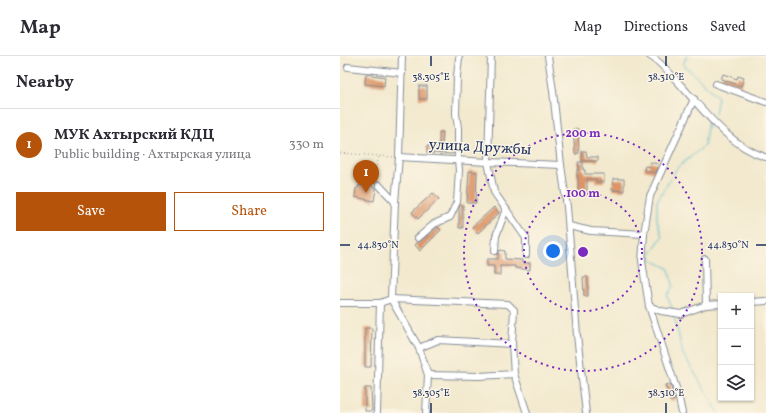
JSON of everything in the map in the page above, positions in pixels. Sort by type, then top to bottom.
[{"type":"street","points":[[402,56],[399,158],[395,202],[391,300],[419,348],[428,374],[426,413]]},
{"type":"street","points":[[491,56],[488,162],[494,192],[526,238],[526,255]]},
{"type":"street","points":[[548,56],[560,165],[569,226],[577,336],[586,413]]},
{"type":"street","points":[[650,56],[668,71],[715,123],[729,136],[742,146],[766,157]]},
{"type":"street","points":[[418,238],[434,224],[450,216],[457,202],[459,170],[456,107],[459,58]]},
{"type":"street","points":[[348,68],[402,73]]},
{"type":"street","points":[[716,84],[766,102]]},
{"type":"street","points":[[682,413],[678,394],[649,306],[642,260],[644,234],[650,196],[694,99]]},
{"type":"street","name":"улица Дружбы","points":[[399,158],[560,165]]},
{"type":"street","points":[[379,186],[395,202]]},
{"type":"street","points":[[495,251],[496,236],[506,209]]},
{"type":"street","points":[[569,226],[591,231],[644,234]]},
{"type":"street","points":[[706,259],[706,305]]},
{"type":"street","points":[[340,303],[380,303],[391,300],[508,304],[514,310],[512,344],[514,374],[527,413]]},
{"type":"street","points":[[754,302],[766,301]]},
{"type":"street","points":[[377,413],[380,303]]},
{"type":"street","points":[[649,306],[661,311],[681,314],[706,305],[718,304]]},
{"type":"street","points":[[419,348],[438,340],[512,344]]},
{"type":"street","points":[[428,374],[479,376],[514,374]]},
{"type":"path","points":[[340,153],[399,158]]},
{"type":"path","points":[[379,156],[372,182],[379,186]]},
{"type":"building","points":[[366,74],[385,77],[384,86],[365,84]]},
{"type":"building","points":[[723,74],[737,79],[738,76],[744,78],[741,86],[721,79]]},
{"type":"building","points":[[419,86],[427,86],[427,99],[419,99]]},
{"type":"building","points":[[573,129],[578,129],[579,153],[575,154]]},
{"type":"building","points":[[439,132],[443,132],[442,147],[453,147],[453,154],[427,153],[427,146],[439,146]]},
{"type":"building","points":[[582,151],[586,151],[587,157],[598,157],[598,161],[582,161]]},
{"type":"building","points":[[578,162],[583,162],[583,170],[585,170],[585,174],[604,174],[604,182],[596,182],[596,179],[587,179],[587,195],[578,195]]},
{"type":"building","points":[[650,162],[658,164],[656,173],[644,170],[645,166],[649,167]]},
{"type":"building","points":[[469,171],[477,172],[476,203],[467,203]]},
{"type":"building","points":[[613,179],[624,179],[624,191],[612,190]]},
{"type":"building","points":[[359,185],[369,187],[370,185],[373,186],[373,188],[376,188],[374,201],[355,197],[356,188],[358,188]]},
{"type":"building","points":[[433,193],[439,199],[418,219],[412,212]]},
{"type":"building","points":[[460,205],[463,205],[463,228],[459,228]]},
{"type":"building","points":[[494,207],[499,213],[478,233],[472,227]]},
{"type":"building","points":[[438,227],[441,230],[420,251],[415,245]]},
{"type":"building","points":[[500,250],[505,251],[505,259],[522,260],[522,263],[530,263],[530,270],[515,268],[515,266],[500,266],[500,275],[494,275],[494,266],[487,266],[487,259],[498,259]]},
{"type":"building","points":[[583,277],[588,277],[588,296],[584,296]]},
{"type":"building","points":[[365,328],[372,328],[371,367],[365,367]]},
{"type":"building","points":[[670,384],[675,400],[670,401],[665,385]]},
{"type":"building","points":[[365,388],[371,388],[372,411],[365,411]]},
{"type":"waterway","points":[[687,56],[683,64],[718,97],[715,114]]},
{"type":"waterway","points":[[673,310],[667,296],[673,286],[671,275],[668,268],[652,260],[650,254],[662,237],[657,220],[657,201],[677,168],[704,146],[708,121]]},
{"type":"waterway","points":[[674,316],[683,354],[719,413]]},
{"type":"place","name":"МУК Ахтырский КДЦ","points":[[366,193]]}]
